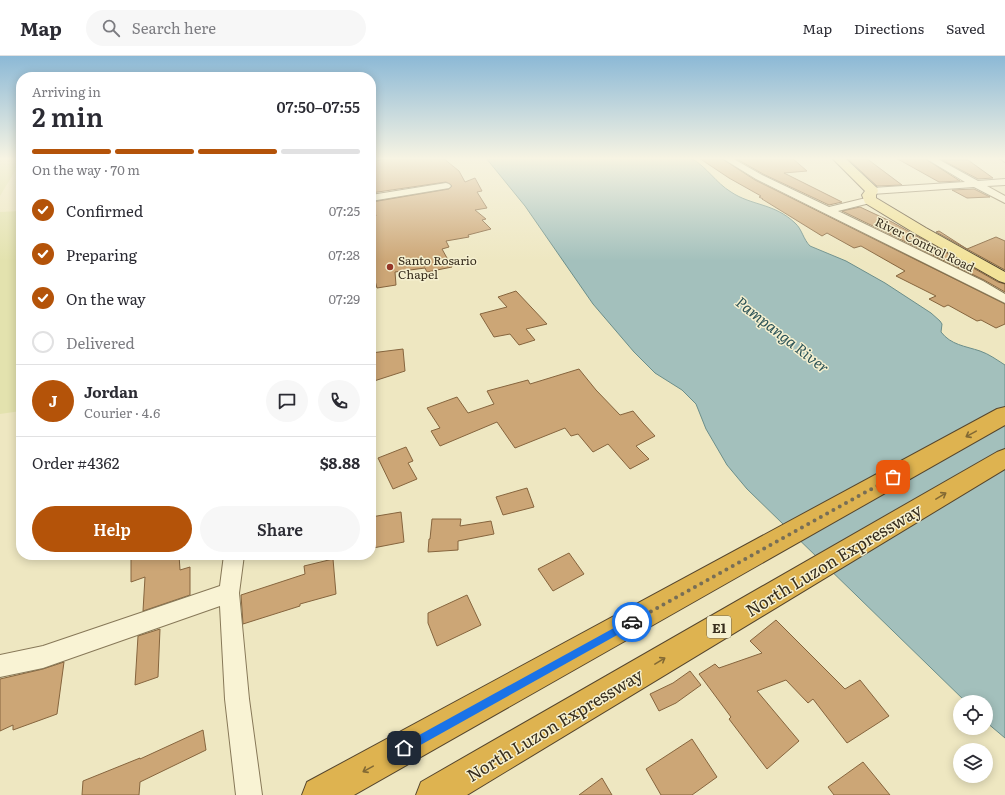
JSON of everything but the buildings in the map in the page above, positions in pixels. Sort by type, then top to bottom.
[{"type":"highway","points":[[320,795],[1005,415]]},
{"type":"highway","name":"North Luzon Expressway","points":[[434,795],[1005,458]]},
{"type":"main road","points":[[868,192],[871,196],[1005,278]]},
{"type":"street","points":[[376,197],[405,192]]},
{"type":"street","name":"River Control Road","points":[[790,192],[979,284],[1005,299]]},
{"type":"street","points":[[826,211],[871,196],[899,192]]},
{"type":"street","points":[[991,192],[1005,200]]},
{"type":"street","points":[[233,560],[229,592],[237,699],[249,795]]},
{"type":"street","points":[[0,666],[43,657],[229,592]]},
{"type":"green space","points":[[16,211],[16,412],[0,414],[0,212]]},
{"type":"water","name":"Pampanga River","points":[[514,192],[732,192],[739,197],[771,208],[787,216],[797,225],[810,246],[846,261],[885,283],[931,313],[942,324],[941,332],[949,340],[983,352],[1005,365],[1005,738],[993,728],[993,695],[959,695],[747,489],[727,465],[706,429],[696,404],[682,390],[655,373],[634,352],[593,304]]},
{"type":"way so far","points":[[632,622],[893,477]]},
{"type":"place","name":"Santo Rosario Chapel","points":[[390,267]]},
{"type":"route","points":[[404,748],[632,622]]}]
